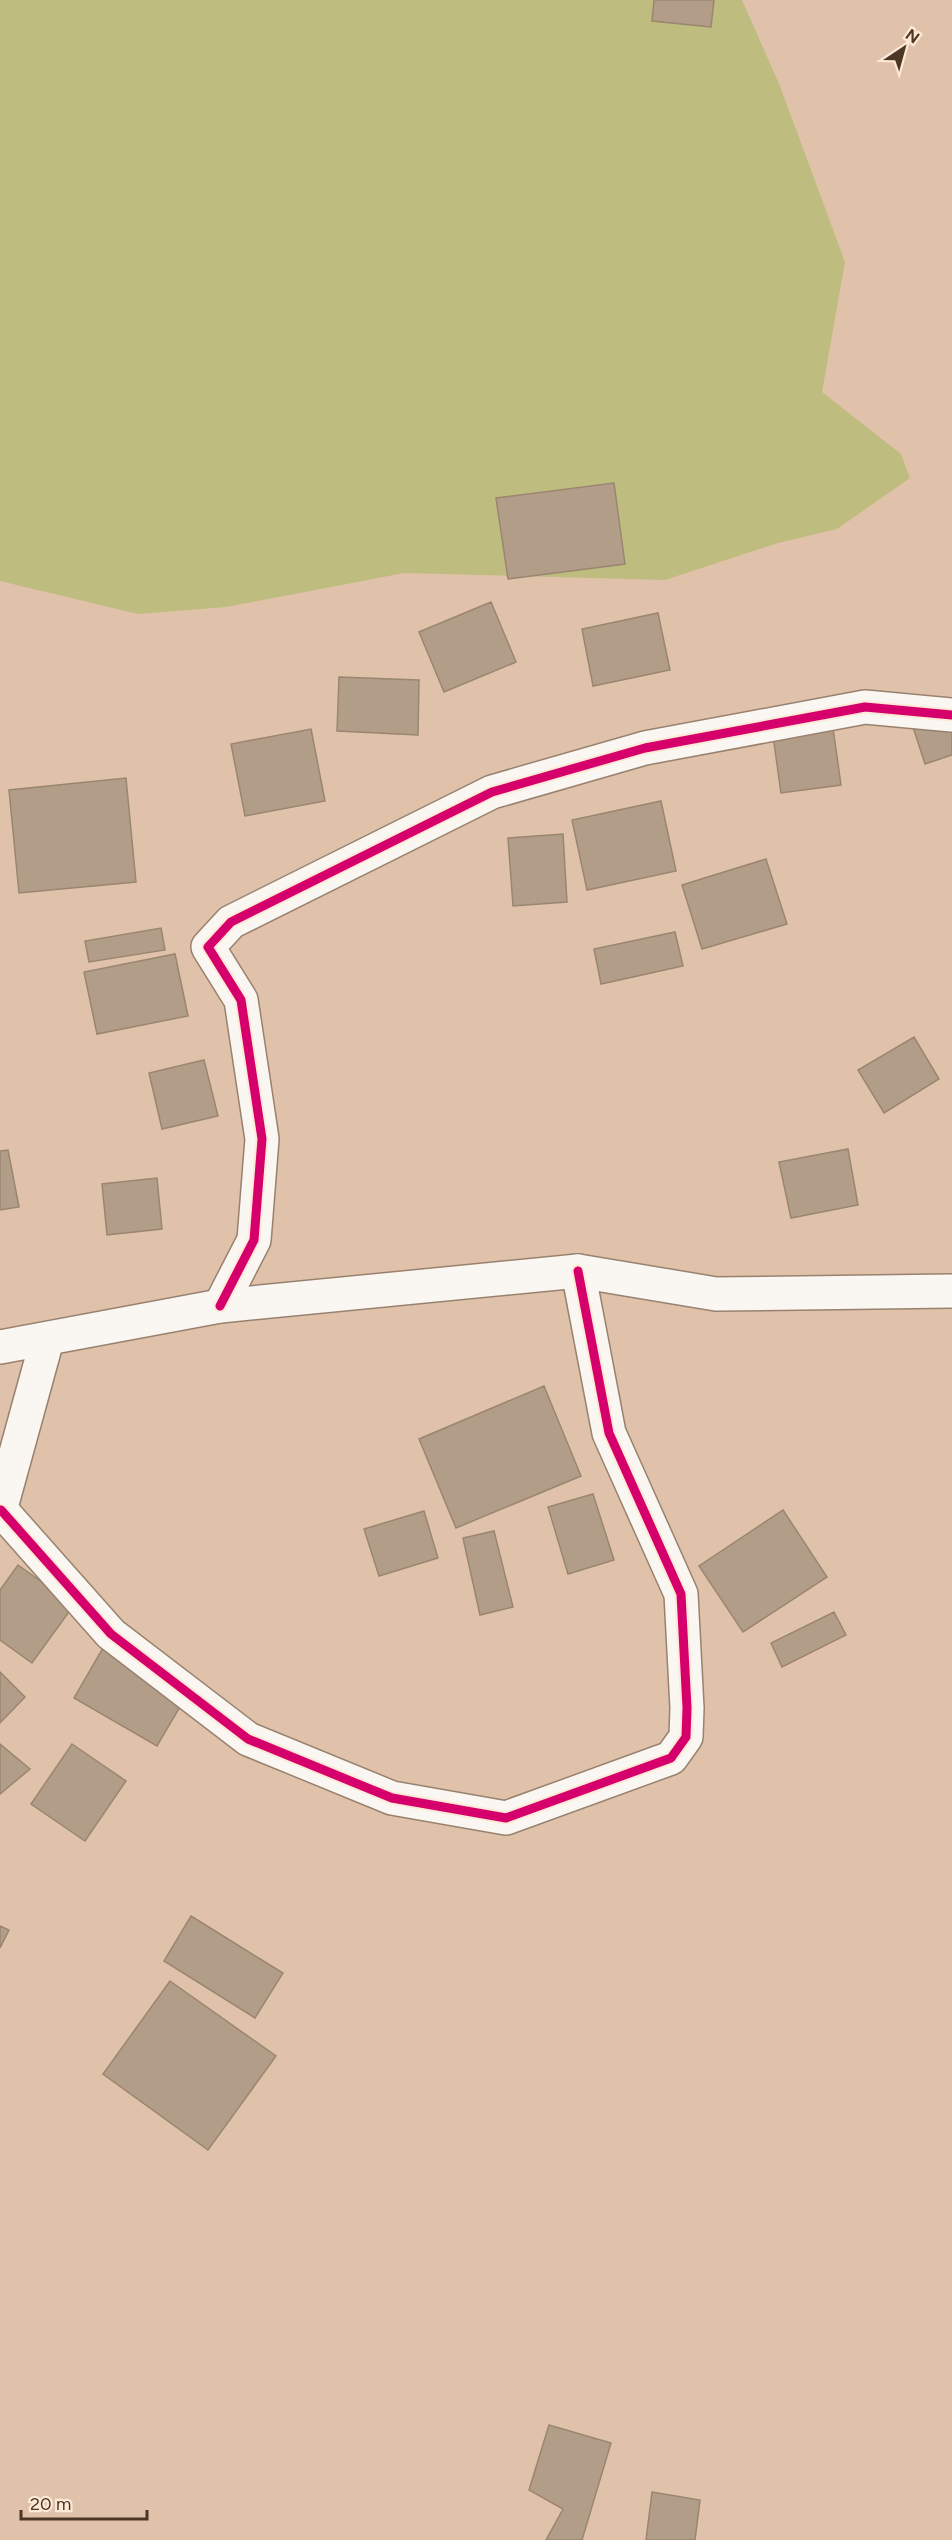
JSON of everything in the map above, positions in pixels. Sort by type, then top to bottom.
[{"type":"street","points":[[220,1306],[254,1240],[262,1139],[241,1000],[208,947],[231,922],[492,792],[612,757],[645,748],[865,707],[952,714]]},
{"type":"street","points":[[47,1340],[1,1510],[111,1634],[248,1738],[392,1798],[506,1818],[671,1758],[686,1737],[687,1708],[681,1594],[609,1433],[578,1271]]},
{"type":"street","points":[[0,1347],[220,1306],[578,1271],[716,1294],[952,1291]]},
{"type":"shaded area","points":[[0,0],[742,0],[780,86],[845,262],[822,392],[901,454],[910,478],[837,529],[778,543],[665,580],[404,573],[226,607],[138,614],[0,581]]},
{"type":"building","points":[[654,0],[714,0],[711,27],[652,21]]},
{"type":"building","points":[[614,483],[625,564],[508,579],[496,498]]},
{"type":"building","points":[[491,602],[516,662],[444,692],[419,632]]},
{"type":"building","points":[[658,613],[670,670],[593,686],[582,629]]},
{"type":"building","points":[[339,677],[419,680],[418,735],[337,731]]},
{"type":"building","points":[[952,708],[952,755],[925,764],[911,721]]},
{"type":"building","points":[[833,728],[841,785],[781,793],[773,736]]},
{"type":"building","points":[[311,729],[325,801],[245,816],[231,744]]},
{"type":"building","points":[[126,778],[136,882],[19,893],[9,790]]},
{"type":"building","points":[[661,801],[676,871],[587,890],[572,820]]},
{"type":"building","points":[[563,834],[567,902],[513,906],[508,838]]},
{"type":"building","points":[[766,859],[787,924],[702,949],[682,885]]},
{"type":"building","points":[[161,928],[165,950],[89,962],[85,941]]},
{"type":"building","points":[[675,932],[683,966],[601,984],[594,949]]},
{"type":"building","points":[[175,954],[188,1016],[97,1034],[84,972]]},
{"type":"building","points":[[914,1037],[939,1079],[884,1113],[858,1070]]},
{"type":"building","points":[[204,1060],[218,1116],[162,1129],[149,1073]]},
{"type":"building","points":[[848,1149],[858,1205],[791,1218],[779,1162]]},
{"type":"building","points":[[8,1150],[19,1207],[0,1210],[0,1151]]},
{"type":"building","points":[[157,1178],[162,1229],[107,1235],[102,1184]]},
{"type":"building","points":[[544,1386],[581,1476],[456,1528],[419,1439]]},
{"type":"building","points":[[593,1494],[614,1560],[568,1574],[548,1507]]},
{"type":"building","points":[[783,1510],[827,1577],[743,1632],[699,1566]]},
{"type":"building","points":[[424,1511],[438,1558],[379,1576],[364,1529]]},
{"type":"building","points":[[494,1531],[513,1607],[480,1615],[463,1538]]},
{"type":"building","points":[[18,1565],[74,1605],[32,1663],[0,1640],[0,1590]]},
{"type":"building","points":[[834,1612],[846,1635],[782,1667],[771,1643]]},
{"type":"building","points":[[111,1634],[194,1683],[157,1746],[74,1698]]},
{"type":"building","points":[[0,1672],[25,1697],[0,1723]]},
{"type":"building","points":[[0,1744],[30,1769],[0,1794]]},
{"type":"building","points":[[72,1744],[126,1781],[85,1841],[31,1804]]},
{"type":"building","points":[[191,1916],[283,1973],[255,2018],[164,1961]]},
{"type":"building","points":[[0,1926],[9,1930],[0,1948]]},
{"type":"building","points":[[170,1981],[276,2056],[208,2150],[103,2074]]},
{"type":"building","points":[[549,2425],[611,2443],[582,2540],[546,2540],[563,2509],[529,2490]]},
{"type":"building","points":[[652,2492],[700,2500],[695,2540],[646,2540]]},
{"type":"cycle path","points":[[220,1306],[254,1240],[262,1139],[241,1000],[208,947],[231,922],[492,792],[645,748],[865,707],[952,715]]},
{"type":"cycle path","points":[[1,1510],[111,1634],[248,1739],[392,1798],[506,1818],[671,1758],[686,1737],[687,1708],[681,1594],[609,1433],[578,1271]]}]
